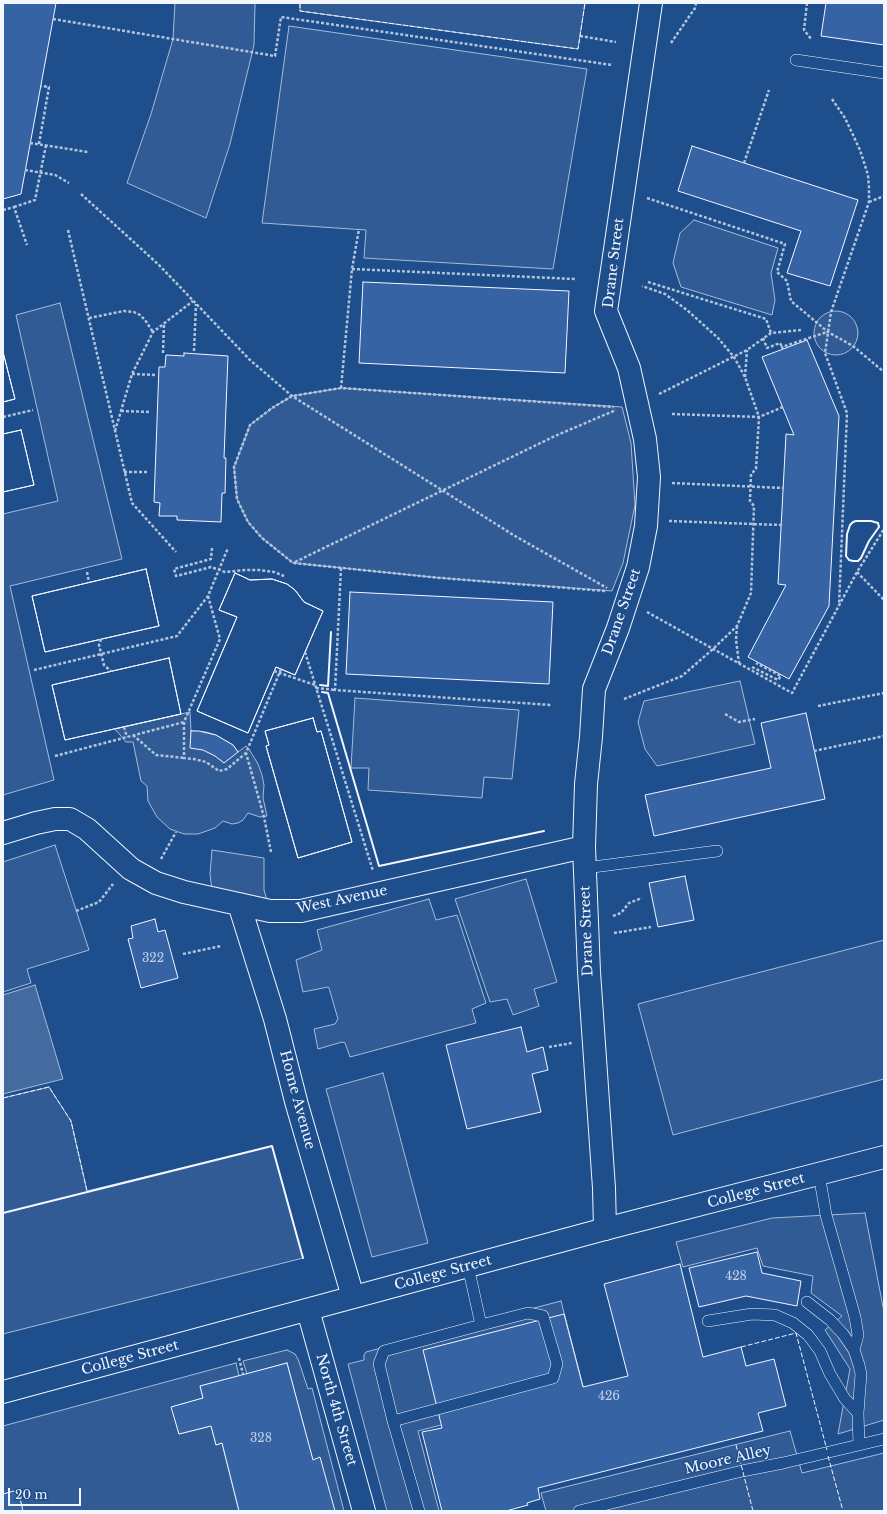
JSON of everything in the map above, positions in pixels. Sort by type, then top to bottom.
[{"type":"street","name":"Drane Street","points":[[605,1229],[604,1188],[589,972],[584,858],[586,784],[594,689],[638,567],[644,533],[649,477],[645,439],[629,368],[606,311],[651,3]]},
{"type":"street","name":"West Avenue","points":[[3,833],[55,819],[70,819],[87,829],[131,869],[156,883],[184,892],[270,911],[301,911],[584,858]]},
{"type":"street","name":"Home Avenue","points":[[239,904],[275,1019],[297,1105],[353,1297]]},
{"type":"street","name":"College Street","points":[[3,1392],[605,1229],[884,1158]]},
{"type":"street","name":"North 4th Street","points":[[308,1310],[364,1511]]},
{"type":"lane","points":[[796,60],[884,73]]},
{"type":"lane","points":[[584,858],[717,852]]},
{"type":"lane","points":[[819,1174],[826,1215],[855,1317],[858,1336],[854,1350]]},
{"type":"lane","points":[[468,1266],[481,1325]]},
{"type":"lane","points":[[807,1302],[830,1320],[843,1334],[854,1350],[861,1374],[858,1413],[859,1445]]},
{"type":"lane","points":[[393,1421],[553,1378],[558,1364],[543,1316],[528,1313],[384,1351],[379,1364],[393,1421],[419,1511]]},
{"type":"lane","points":[[708,1321],[752,1314],[775,1315],[793,1323],[808,1335],[820,1351],[830,1374],[845,1399],[858,1413]]},
{"type":"lane","name":"Moore Alley","points":[[579,1511],[742,1471],[783,1463],[884,1439]]},
{"type":"path","points":[[671,43],[695,8],[696,3]]},
{"type":"path","points":[[808,3],[804,30],[812,40]]},
{"type":"path","points":[[53,19],[275,56],[281,17],[612,65]]},
{"type":"path","points":[[580,36],[616,42]]},
{"type":"path","points":[[39,144],[49,87],[41,86]]},
{"type":"path","points":[[744,163],[769,90]]},
{"type":"path","points":[[832,99],[845,118],[860,150],[868,175],[869,202],[831,312],[825,353],[847,413],[839,606]]},
{"type":"path","points":[[30,143],[88,152]]},
{"type":"path","points":[[3,210],[35,200],[46,145]]},
{"type":"path","points":[[25,170],[55,175],[69,183]]},
{"type":"path","points":[[81,194],[159,265],[250,360],[292,396],[441,490],[515,536],[612,591],[441,578],[293,563],[262,538],[248,522],[237,499],[234,467],[250,425],[272,408],[292,396],[341,388],[622,407],[555,436],[441,490],[293,563]]},
{"type":"path","points":[[642,196],[785,244],[778,272],[787,281],[791,301],[828,332],[853,346],[884,372]]},
{"type":"path","points":[[869,202],[884,196]]},
{"type":"path","points":[[14,207],[27,245]]},
{"type":"path","points":[[341,388],[352,269],[359,229]]},
{"type":"path","points":[[68,230],[132,503],[176,552]]},
{"type":"path","points":[[352,269],[575,280]]},
{"type":"path","points":[[648,282],[766,319],[771,333]]},
{"type":"path","points":[[642,286],[664,294],[687,310],[718,338],[734,357],[745,377],[759,417],[756,469],[751,474],[750,486],[750,501],[754,506],[751,594],[737,626],[736,640],[740,664]]},
{"type":"path","points":[[115,432],[132,374],[153,332],[195,302]]},
{"type":"path","points":[[194,351],[195,302]]},
{"type":"path","points":[[89,318],[124,311],[134,312],[145,320],[153,332]]},
{"type":"path","points":[[163,353],[164,324]]},
{"type":"path","points":[[638,404],[734,357],[747,350],[771,333],[801,330]]},
{"type":"path","points":[[763,338],[767,348],[780,343],[782,348],[828,332]]},
{"type":"path","points":[[745,377],[747,350]]},
{"type":"path","points":[[132,374],[157,375]]},
{"type":"path","points":[[672,414],[759,417],[783,407]]},
{"type":"path","points":[[3,416],[33,410]]},
{"type":"path","points":[[121,410],[150,412]]},
{"type":"path","points":[[124,472],[147,472]]},
{"type":"path","points":[[664,483],[783,488]]},
{"type":"path","points":[[667,521],[781,525]]},
{"type":"path","points":[[627,601],[792,693],[857,572],[884,529]]},
{"type":"path","points":[[212,548],[211,559],[174,569],[176,576],[211,567],[226,572],[259,570],[274,572],[284,576]]},
{"type":"path","points":[[34,670],[177,636],[208,596],[228,548]]},
{"type":"path","points":[[334,690],[341,568]]},
{"type":"path","points":[[87,572],[89,582]]},
{"type":"path","points":[[857,572],[884,600]]},
{"type":"path","points":[[184,758],[184,722],[220,638],[208,596]]},
{"type":"path","points":[[624,699],[682,676],[737,626]]},
{"type":"path","points":[[101,639],[99,645],[104,665],[111,671]]},
{"type":"path","points":[[305,652],[373,872]]},
{"type":"path","points":[[752,666],[778,680],[781,676],[756,663]]},
{"type":"path","points":[[274,671],[280,671],[316,686],[334,690],[551,705]]},
{"type":"path","points":[[134,736],[156,755],[194,759],[206,762],[219,771],[227,769],[246,752],[280,671]]},
{"type":"path","points":[[818,706],[884,693]]},
{"type":"path","points":[[725,714],[739,722],[755,719]]},
{"type":"path","points":[[55,756],[184,722]]},
{"type":"path","points":[[124,726],[127,737]]},
{"type":"path","points":[[814,751],[884,736]]},
{"type":"path","points":[[246,752],[264,817],[271,852]]},
{"type":"path","points":[[161,859],[176,832]]},
{"type":"path","points":[[76,911],[99,902],[113,883]]},
{"type":"path","points":[[614,916],[621,913],[629,903],[642,898]]},
{"type":"path","points":[[614,933],[651,927]]},
{"type":"path","points":[[183,954],[221,946]]},
{"type":"path","points":[[549,1047],[572,1043]]},
{"type":"path","points":[[239,1358],[243,1374]]},
{"type":"shaded area","points":[[175,3],[255,3],[254,45],[230,144],[206,218],[127,183],[151,114],[173,39]]},
{"type":"shaded area","points":[[300,3],[585,3],[578,49],[300,11]]},
{"type":"shaded area","points":[[289,26],[587,69],[553,269],[364,258],[366,230],[262,223]]},
{"type":"shaded area","points":[[694,220],[778,248],[771,273],[775,300],[772,315],[681,287],[673,263],[680,233]]},
{"type":"shaded area","points":[[60,303],[122,559],[10,586],[54,780],[3,795],[3,514],[58,501],[16,315]]},
{"type":"shaded area","points":[[836,311],[848,315],[854,321],[858,333],[854,345],[848,351],[836,355],[824,351],[818,345],[814,333],[818,321],[824,315]]},
{"type":"shaded area","points":[[341,388],[622,407],[631,443],[635,505],[623,563],[612,591],[441,578],[293,563],[262,538],[248,522],[237,499],[234,467],[250,425],[272,408],[292,396]]},
{"type":"shaded area","points":[[740,681],[755,744],[657,766],[645,749],[638,722],[644,701]]},
{"type":"shaded area","points":[[355,698],[519,710],[512,779],[484,777],[482,798],[368,790],[369,768],[351,768]]},
{"type":"shaded area","points":[[190,712],[191,731],[206,732],[216,735],[233,745],[238,752],[246,746],[249,749],[258,764],[262,775],[264,785],[263,798],[267,816],[260,817],[248,813],[243,820],[238,823],[232,824],[223,821],[215,828],[198,834],[184,834],[170,829],[157,817],[148,801],[147,786],[141,781],[133,742],[126,742],[115,729]]},
{"type":"shaded area","points":[[55,845],[89,950],[27,969],[31,983],[3,992],[3,862]]},
{"type":"shaded area","points":[[212,850],[264,858],[264,890],[270,911],[213,899],[210,874]]},
{"type":"shaded area","points":[[526,879],[557,982],[534,989],[539,1006],[513,1015],[507,999],[490,1002],[455,899]]},
{"type":"shaded area","points":[[429,899],[436,920],[457,915],[486,1003],[472,1009],[476,1023],[350,1057],[345,1043],[342,1042],[318,1049],[314,1029],[335,1024],[338,1019],[328,987],[303,992],[296,960],[322,950],[317,930]]},
{"type":"shaded area","points":[[884,940],[884,1079],[673,1135],[638,1004]]},
{"type":"shaded area","points":[[35,985],[63,1079],[3,1094],[3,995]]},
{"type":"shaded area","points":[[383,1073],[428,1243],[372,1257],[326,1089]]},
{"type":"shaded area","points":[[49,1087],[71,1121],[87,1191],[272,1146],[303,1258],[3,1334],[3,1098]]},
{"type":"shaded area","points":[[865,1213],[884,1312],[884,1420],[838,1434],[850,1369],[825,1330],[842,1316],[811,1293],[813,1276],[763,1266],[757,1248],[683,1267],[676,1242],[772,1218]]},
{"type":"shaded area","points":[[561,1301],[592,1421],[529,1402],[418,1431],[439,1511],[387,1511],[348,1364],[364,1360],[364,1355],[366,1352]]},
{"type":"shaded area","points":[[287,1350],[295,1354],[308,1389],[312,1388],[344,1511],[326,1511],[287,1363],[247,1374],[243,1361]]},
{"type":"shaded area","points":[[236,1363],[239,1376],[200,1386],[203,1398],[172,1407],[179,1434],[211,1426],[216,1445],[222,1443],[239,1511],[23,1511],[18,1491],[3,1494],[3,1426]]},
{"type":"shaded area","points":[[790,1431],[802,1473],[884,1453],[884,1511],[546,1511],[541,1493]]},
{"type":"building","points":[[3,3],[56,3],[21,194],[3,199]]},
{"type":"building","points":[[826,3],[884,3],[884,45],[821,36]]},
{"type":"building","points":[[692,146],[858,200],[830,286],[787,273],[801,231],[678,191]]},
{"type":"building","points":[[363,282],[569,291],[565,373],[359,363]]},
{"type":"building","points":[[807,340],[839,416],[829,606],[789,679],[748,657],[786,585],[778,584],[786,434],[794,435],[762,357]]},
{"type":"building","points":[[3,352],[15,399],[3,402]]},
{"type":"building","points":[[3,352],[15,399],[3,402]]},
{"type":"building","points":[[184,353],[228,356],[224,458],[226,458],[225,493],[222,493],[221,522],[177,520],[177,516],[159,516],[160,503],[154,502],[159,367],[165,367],[166,355],[184,356]]},
{"type":"building","points":[[21,430],[34,485],[3,492],[3,434]]},
{"type":"building","points":[[21,430],[34,485],[3,492],[3,434]]},
{"type":"building","points":[[146,569],[159,626],[45,652],[32,596]]},
{"type":"building","points":[[146,569],[159,626],[45,652],[32,596]]},
{"type":"building","points":[[235,573],[250,580],[272,579],[287,584],[295,590],[304,602],[323,611],[295,675],[276,667],[248,733],[197,711],[237,617],[219,610]]},
{"type":"building","points":[[235,573],[250,580],[272,579],[287,584],[295,590],[304,602],[323,611],[295,675],[276,667],[248,733],[197,711],[237,617],[219,610]]},
{"type":"building","points":[[350,592],[553,602],[549,684],[346,674]]},
{"type":"building","points":[[169,658],[181,714],[65,740],[52,685]]},
{"type":"building","points":[[169,658],[181,714],[65,740],[52,685]]},
{"type":"building","points":[[806,713],[825,799],[654,836],[645,795],[771,768],[761,723]]},
{"type":"building","points":[[313,718],[317,732],[321,731],[352,842],[298,858],[266,746],[269,745],[265,731]]},
{"type":"building","points":[[313,718],[317,732],[321,731],[352,842],[298,858],[266,746],[269,745],[265,731]]},
{"type":"building","points":[[191,731],[199,731],[216,735],[233,745],[238,752],[224,763],[215,756],[203,750],[190,748]]},
{"type":"building","points":[[685,876],[694,920],[658,927],[649,883]]},
{"type":"building","points":[[155,919],[158,932],[165,930],[178,978],[141,988],[128,939],[133,938],[131,926]]},
{"type":"building","points":[[521,1027],[527,1052],[543,1047],[548,1070],[532,1074],[541,1112],[467,1129],[446,1045]]},
{"type":"building","points":[[757,1252],[762,1273],[801,1281],[797,1306],[746,1296],[699,1307],[689,1268]]},
{"type":"building","points":[[680,1264],[703,1357],[741,1347],[746,1366],[774,1359],[786,1406],[758,1413],[763,1431],[538,1488],[540,1499],[527,1503],[528,1505],[506,1511],[442,1511],[422,1432],[442,1428],[423,1350],[564,1314],[583,1387],[628,1376],[604,1284]]},
{"type":"building","points":[[287,1363],[313,1460],[320,1457],[335,1511],[239,1511],[222,1443],[216,1445],[211,1426],[179,1434],[171,1407],[203,1398],[200,1386]]},
{"type":"building","points":[[18,1490],[23,1511],[3,1511],[3,1494]]},
{"type":"fence","points":[[300,3],[300,11],[578,49],[585,3]]},
{"type":"fence","points":[[3,1098],[49,1087],[71,1121],[87,1191]]},
{"type":"fence","points":[[741,1347],[796,1333],[827,1450]]},
{"type":"fence","points":[[736,1445],[753,1511]]},
{"type":"fence","points":[[828,1456],[843,1511]]},
{"type":"wall","points":[[856,521],[871,521],[878,523],[879,527],[869,541],[861,558],[858,561],[853,561],[849,560],[846,556],[847,534],[850,525],[856,521]]},
{"type":"wall","points":[[320,685],[328,686],[331,632]]},
{"type":"wall","points":[[322,692],[328,693],[379,866],[544,831]]},
{"type":"wall","points":[[3,1213],[272,1146],[303,1258]]}]
